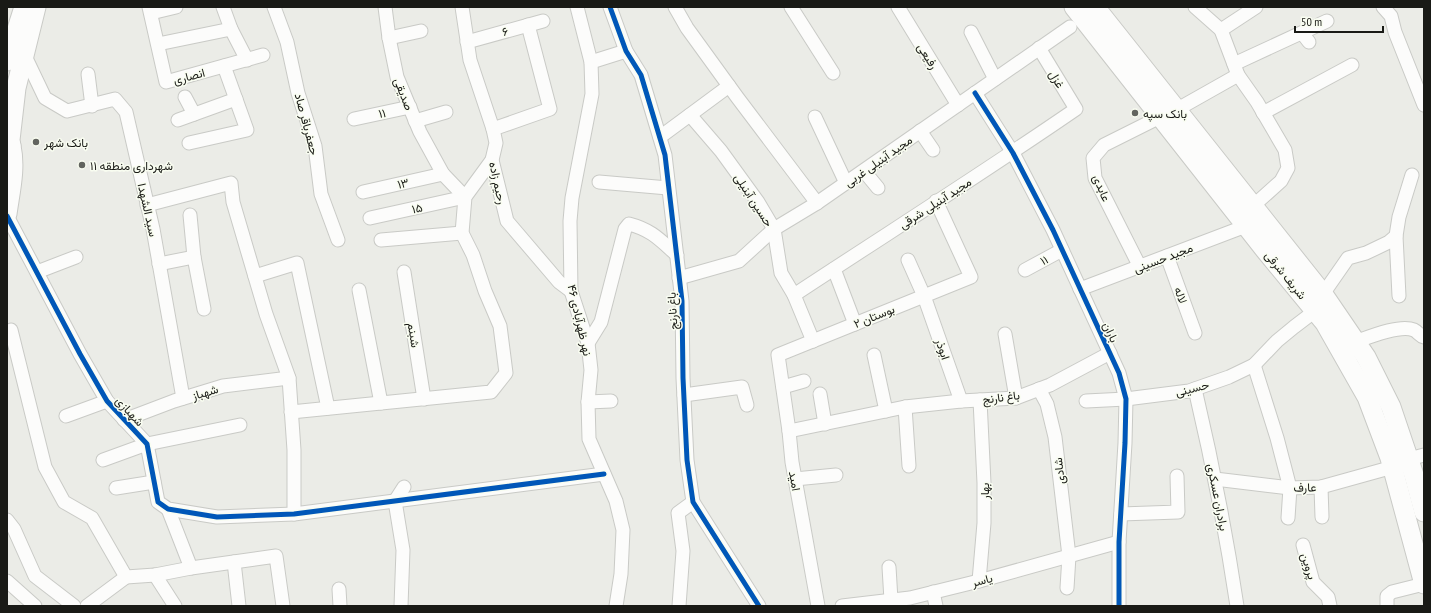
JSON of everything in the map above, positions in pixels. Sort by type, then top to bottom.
[{"type":"main road","points":[[7,215],[13,156],[9,145],[16,88],[13,50],[24,7]]},
{"type":"main road","points":[[13,50],[36,7]]},
{"type":"main road","name":"شریف شرقی","points":[[1074,7],[1140,78],[1168,113],[1253,206],[1324,294],[1366,357],[1391,407],[1424,512]]},
{"type":"main road","name":"شریف شرقی","points":[[1095,7],[1140,78]]},
{"type":"main road","name":"شریف شرقی","points":[[1168,113],[1246,226],[1325,323],[1367,397],[1409,461],[1424,584]]},
{"type":"street","points":[[150,10],[176,7]]},
{"type":"street","points":[[223,7],[231,29],[247,60]]},
{"type":"street","name":"جعفرباقر صاد","points":[[274,7],[287,42],[298,93],[314,146],[320,194],[338,240]]},
{"type":"street","name":"صدیقی","points":[[385,7],[389,38],[397,77],[415,121],[443,174],[465,197]]},
{"type":"street","name":"رحیم زاده","points":[[462,7],[470,60],[493,129],[496,143],[492,160],[507,221],[559,282],[571,290]]},
{"type":"street","name":"نهر ظهرآبادی ۴۶","points":[[577,7],[591,62],[592,94],[572,198],[570,221],[571,290],[588,343],[591,370],[588,402],[589,440],[616,500],[623,530],[622,574],[616,606]]},
{"type":"street","name":"باغ نارنج","points":[[610,7],[626,50],[641,75],[665,155],[682,302],[687,460],[693,502],[760,606]]},
{"type":"street","points":[[675,7],[687,28],[729,86],[818,204]]},
{"type":"street","points":[[791,7],[833,73]]},
{"type":"street","name":"رفیعی","points":[[898,7],[958,105]]},
{"type":"street","points":[[1195,7],[1221,30],[1236,70],[1285,150],[1288,168],[1281,181],[1253,206]]},
{"type":"street","points":[[1221,30],[1256,7]]},
{"type":"street","points":[[1383,7],[1392,16],[1395,32],[1424,105]]},
{"type":"street","name":"انصاری","points":[[150,10],[166,82],[263,55]]},
{"type":"street","name":"۶","points":[[467,42],[543,21]]},
{"type":"street","name":"عابدی","points":[[1140,266],[1095,178],[1093,158],[1104,145],[1168,113],[1236,70],[1306,38],[1327,21]]},
{"type":"street","points":[[493,129],[550,109],[528,25]]},
{"type":"street","name":"مجید آبنیلی غربی","points":[[680,278],[739,261],[774,229],[818,204],[864,170],[1070,27]]},
{"type":"street","points":[[158,44],[231,29]]},
{"type":"street","points":[[389,38],[421,31]]},
{"type":"street","points":[[971,32],[995,79]]},
{"type":"street","name":"غزل","points":[[1039,48],[1076,109]]},
{"type":"street","name":"سید الشهدا","points":[[13,50],[45,98],[67,111],[92,106],[115,99],[126,112],[159,264],[183,398]]},
{"type":"street","points":[[591,62],[626,50]]},
{"type":"street","points":[[1263,113],[1352,65]]},
{"type":"street","points":[[189,143],[247,130],[224,66]]},
{"type":"street","points":[[88,74],[92,106]]},
{"type":"street","points":[[660,137],[729,86]]},
{"type":"street","name":"باران","points":[[975,93],[1013,153],[1062,250],[1119,373],[1126,399],[1125,444],[1119,542],[1119,606]]},
{"type":"street","points":[[185,97],[194,114]]},
{"type":"street","points":[[178,120],[236,98]]},
{"type":"street","name":"۱۱","points":[[354,119],[410,107]]},
{"type":"street","name":"مجید آبنیلی شرقی","points":[[794,295],[936,201],[1013,153],[1076,109]]},
{"type":"street","points":[[415,121],[446,112]]},
{"type":"street","name":"حسین آبنیلی","points":[[690,115],[721,151],[758,202],[774,229],[781,273],[794,295],[813,340]]},
{"type":"street","points":[[815,117],[846,183]]},
{"type":"street","points":[[920,131],[933,150]]},
{"type":"street","points":[[291,412],[491,392],[506,373],[500,326],[485,291],[473,256],[462,233],[465,197],[492,160]]},
{"type":"street","points":[[864,170],[878,188]]},
{"type":"street","name":"۱۳","points":[[363,192],[443,174]]},
{"type":"street","points":[[1399,296],[1396,236],[1399,217],[1412,175]]},
{"type":"street","points":[[599,182],[668,188]]},
{"type":"street","points":[[147,205],[231,183],[233,202],[266,314],[289,378],[294,450],[294,514]]},
{"type":"street","name":"۱۵","points":[[370,218],[465,197]]},
{"type":"street","name":"بوستان ۲","points":[[778,354],[971,277],[936,201]]},
{"type":"street","name":"شهبازی","points":[[7,215],[107,402],[146,444]]},
{"type":"street","points":[[190,215],[194,257],[204,309]]},
{"type":"street","points":[[588,343],[601,322],[625,229],[629,224],[643,228],[660,240],[676,255]]},
{"type":"street","name":"مجید حسینی","points":[[1080,289],[1246,226]]},
{"type":"street","points":[[381,240],[462,233]]},
{"type":"street","points":[[1324,294],[1348,258],[1366,253],[1389,242],[1396,236]]},
{"type":"street","name":"۱۱","points":[[1025,270],[1062,250]]},
{"type":"street","name":"لاله","points":[[1167,256],[1195,333]]},
{"type":"street","points":[[159,264],[194,257]]},
{"type":"street","points":[[37,272],[76,258]]},
{"type":"street","name":"ابوذر","points":[[908,260],[924,296],[961,401]]},
{"type":"street","points":[[255,276],[297,263],[328,408]]},
{"type":"street","points":[[834,269],[855,324]]},
{"type":"street","name":"شبنم","points":[[404,272],[424,399]]},
{"type":"street","points":[[359,290],[381,403]]},
{"type":"street","name":"حسینی","points":[[1086,401],[1126,399],[1189,391],[1229,377],[1254,365],[1283,336],[1315,311]]},
{"type":"street","points":[[1355,342],[1399,328],[1414,330],[1424,338]]},
{"type":"street","points":[[11,330],[45,467],[64,502],[92,518],[126,577]]},
{"type":"street","points":[[1005,334],[1016,398]]},
{"type":"street","name":"باغ نارنج","points":[[789,431],[905,407],[961,401],[1016,398],[1050,385],[1110,353]]},
{"type":"street","name":"امید","points":[[778,354],[792,462],[818,606]]},
{"type":"street","points":[[874,355],[886,411]]},
{"type":"street","points":[[1254,365],[1278,438],[1290,488],[1288,518]]},
{"type":"street","name":"شهباز","points":[[124,420],[183,398],[223,386],[289,378]]},
{"type":"street","points":[[783,387],[804,381]]},
{"type":"street","points":[[684,396],[742,387],[747,405]]},
{"type":"street","name":"شادی","points":[[1039,389],[1047,404],[1055,437],[1069,556],[1067,588]]},
{"type":"street","name":"برادران عسکری","points":[[1195,389],[1215,479],[1227,541],[1237,606]]},
{"type":"street","points":[[820,394],[825,424]]},
{"type":"street","name":"بهار","points":[[979,581],[984,523],[984,483],[980,400]]},
{"type":"street","points":[[588,402],[611,401]]},
{"type":"street","points":[[66,416],[107,402]]},
{"type":"street","points":[[905,407],[909,466]]},
{"type":"street","points":[[103,460],[146,444],[240,425]]},
{"type":"street","points":[[146,444],[158,502],[168,509],[217,517],[294,514],[604,474]]},
{"type":"street","name":"عارف","points":[[1215,479],[1290,488],[1321,487],[1409,461]]},
{"type":"street","points":[[795,479],[836,475]]},
{"type":"street","points":[[1121,514],[1178,512],[1177,476]]},
{"type":"street","points":[[116,488],[154,482]]},
{"type":"street","points":[[401,606],[403,550],[395,501],[404,487]]},
{"type":"street","points":[[1321,487],[1322,517]]},
{"type":"street","points":[[679,606],[683,551],[678,513],[693,502]]},
{"type":"street","points":[[168,509],[191,568]]},
{"type":"street","points":[[7,520],[14,529],[35,576],[74,606]]},
{"type":"street","name":"یاسر","points":[[842,606],[910,598],[979,581],[1119,542]]},
{"type":"street","name":"پروین","points":[[1303,545],[1313,582],[1328,597],[1330,606]]},
{"type":"street","points":[[87,606],[126,577],[155,575],[191,568],[276,556],[283,606]]},
{"type":"street","points":[[234,562],[239,606]]},
{"type":"street","points":[[889,568],[891,600]]},
{"type":"street","points":[[155,575],[176,606]]},
{"type":"street","points":[[7,581],[35,606]]},
{"type":"street","points":[[1387,606],[1387,596],[1392,592],[1424,584]]},
{"type":"street","points":[[339,589],[340,606]]},
{"type":"street","points":[[932,592],[936,606]]},
{"type":"cycle path","points":[[610,7],[626,51],[641,75],[665,155],[682,301],[683,378],[687,460],[693,502],[759,606]]},
{"type":"cycle path","points":[[975,93],[1013,153],[1053,230],[1119,373],[1126,399],[1119,542],[1119,606]]},
{"type":"cycle path","points":[[7,216],[80,354],[107,401],[147,444],[158,502],[168,509],[217,517],[294,514],[604,474]]},
{"type":"place","name":"بانک سپه","points":[[1135,113]]},
{"type":"place","name":"بانک شهر","points":[[36,142]]},
{"type":"place","name":"شهرداری منطقه ۱۱","points":[[82,165]]}]
